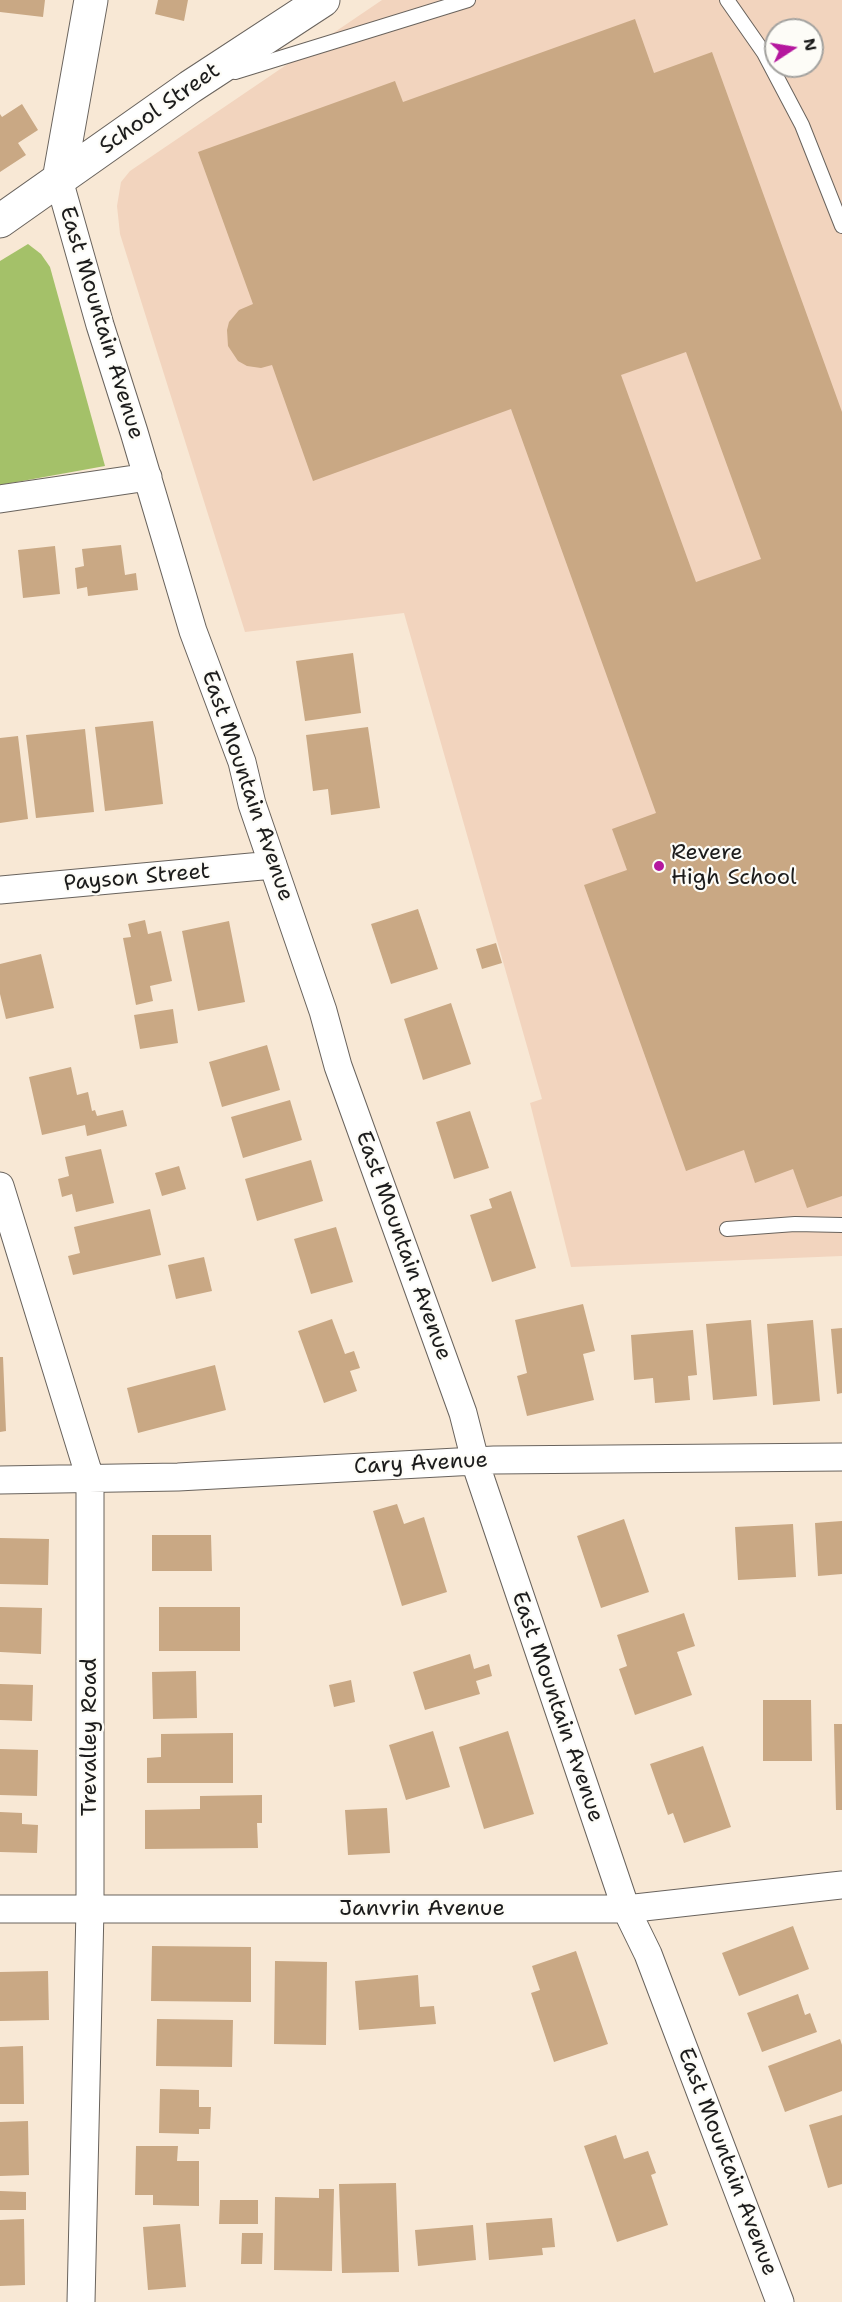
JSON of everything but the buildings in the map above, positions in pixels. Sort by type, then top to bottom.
[{"type":"street","points":[[59,180],[91,0]]},
{"type":"street","name":"School Street","points":[[0,221],[190,87],[323,0]]},
{"type":"street","name":"East Mountain Avenue","points":[[59,180],[100,325],[194,631],[242,762],[252,804],[323,1011],[338,1065],[463,1413],[475,1461],[626,1909],[648,1954],[771,2302]]},
{"type":"street","points":[[0,499],[148,477]]},
{"type":"street","name":"Payson Street","points":[[0,890],[273,865]]},
{"type":"street","name":"Trevalley Road","points":[[0,1186],[90,1478],[90,1909],[81,2302]]},
{"type":"street","name":"Cary Avenue","points":[[0,1480],[178,1477],[475,1461],[842,1457]]},
{"type":"street","name":"Janvrin Avenue","points":[[0,1909],[626,1909],[842,1885]]},
{"type":"lane","points":[[190,87],[468,0]]},
{"type":"lane","points":[[728,0],[764,53],[802,125],[842,226]]},
{"type":"lane","points":[[727,1229],[795,1224],[842,1225]]},
{"type":"shaded area","name":"Revere High School","points":[[382,0],[842,0],[842,1256],[571,1267],[530,1103],[542,1099],[404,613],[245,632],[120,234],[117,206],[121,182],[130,171]]},
{"type":"green space","points":[[28,244],[41,254],[50,267],[105,466],[0,485],[0,261]]},
{"type":"place","name":"Revere High School","points":[[659,866]]}]
